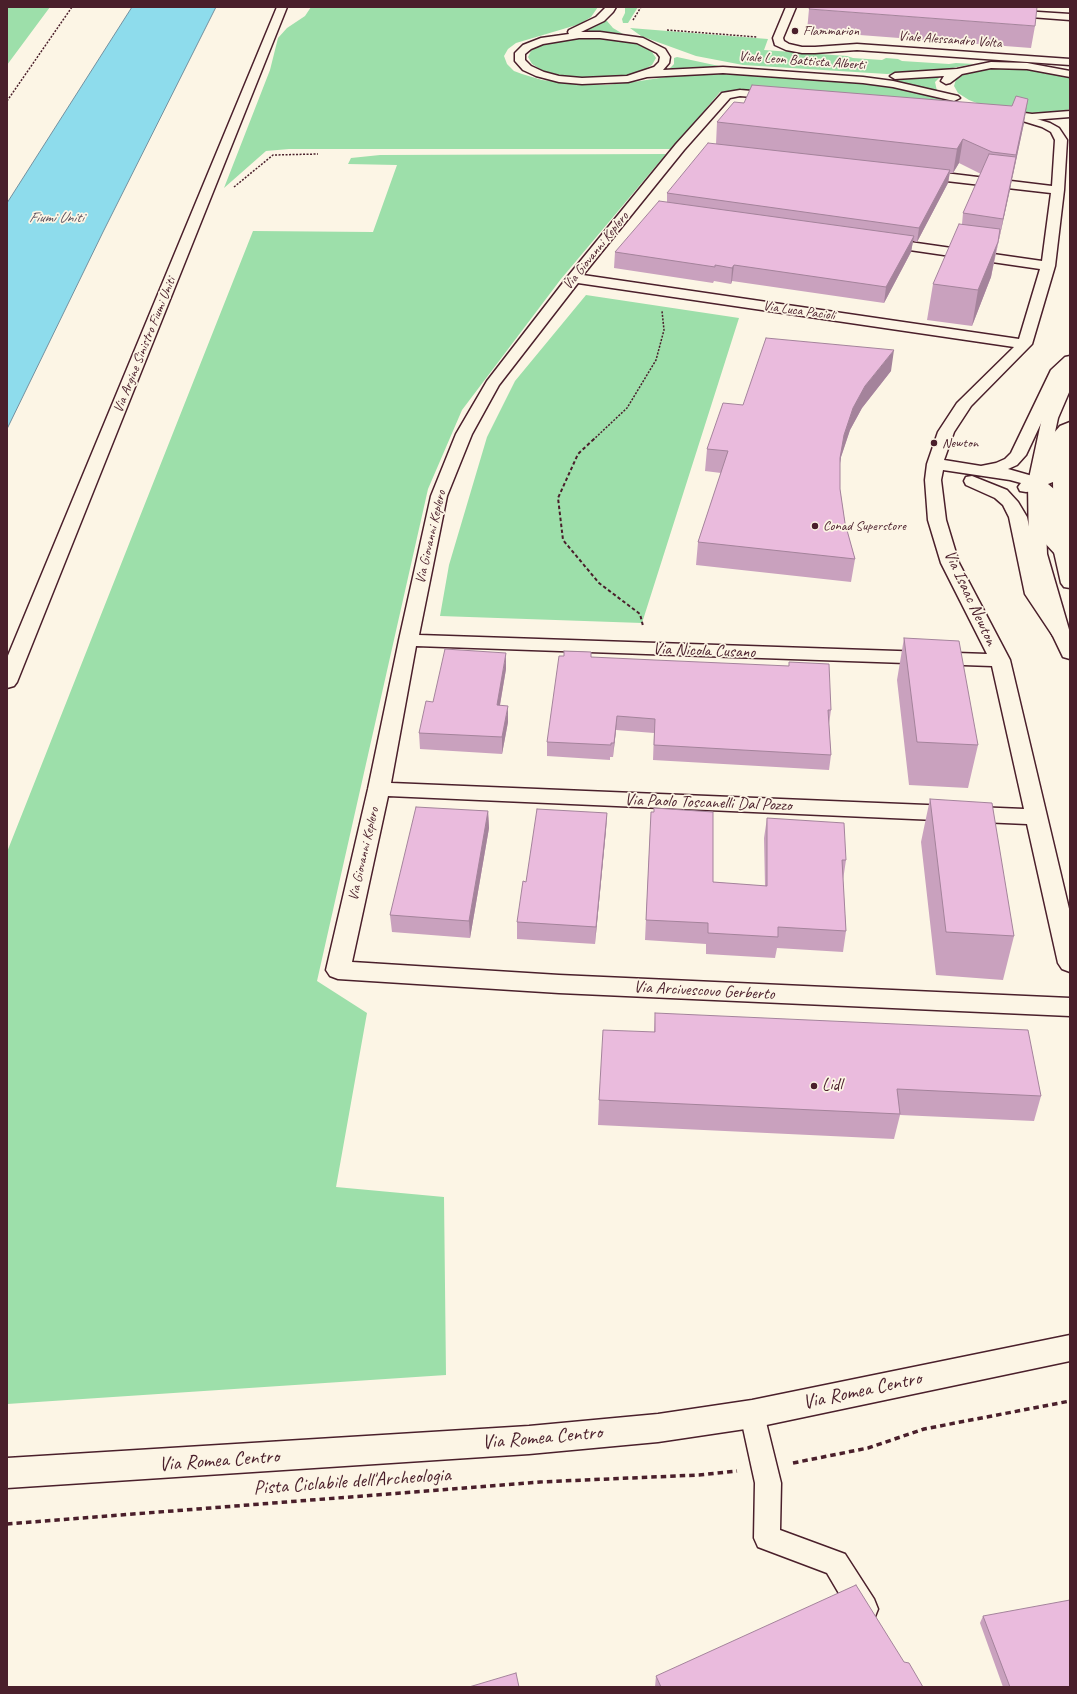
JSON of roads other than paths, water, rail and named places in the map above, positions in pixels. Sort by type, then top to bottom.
[{"type":"street","name":"Via Argine Sinistro Fiumi Uniti","points":[[7,682],[282,7]]},
{"type":"street","name":"Viale Alessandro Volta","points":[[791,7],[778,38],[779,43],[786,47],[802,50],[828,49],[846,54],[951,62],[959,57],[1070,62]]},
{"type":"street","points":[[999,12],[1070,17]]},
{"type":"street","points":[[610,13],[580,30],[541,41],[527,47],[520,54],[520,61],[527,68],[540,74],[559,79],[582,81],[628,79],[658,69],[664,63],[665,57],[661,51]]},
{"type":"street","points":[[626,26],[639,40]]},
{"type":"street","points":[[559,37],[600,35],[639,40],[661,51],[676,54]]},
{"type":"street","name":"Viale Alessandro Volta","points":[[959,57],[991,65]]},
{"type":"street","points":[[1003,58],[1016,61],[1027,66]]},
{"type":"street","name":"Viale Leon Battista Alberti","points":[[702,60],[727,65],[866,75],[905,76],[958,72],[991,65]]},
{"type":"street","points":[[991,65],[1027,66],[1070,74]]},
{"type":"street","name":"Viale Leon Battista Alberti","points":[[646,74],[723,70],[862,80],[900,85],[958,100],[946,91],[944,84],[948,78],[958,72]]},
{"type":"street","name":"Via Giovanni Keplero","points":[[338,970],[379,789],[408,640],[439,496],[464,434],[492,384],[574,278],[640,208],[688,148],[726,95],[740,94],[786,97]]},
{"type":"street","points":[[983,111],[1032,117],[1070,114]]},
{"type":"street","name":"Via Isaac Newton","points":[[1017,116],[1046,125],[1058,135],[1061,140],[1058,190],[1048,266],[1025,344],[965,403],[946,432],[934,472],[937,520],[950,563],[1000,660],[1070,962]]},
{"type":"street","points":[[1032,117],[1070,126]]},
{"type":"street","points":[[909,173],[1058,190]]},
{"type":"street","points":[[868,240],[1048,266]]},
{"type":"street","name":"Via Luca Pacioli","points":[[574,278],[1025,344]]},
{"type":"street","points":[[976,476],[1000,467],[1010,462],[1018,455],[1059,370],[1070,360]]},
{"type":"street","points":[[1070,372],[1050,418],[1036,483],[1038,554],[1060,632],[1070,653]]},
{"type":"street","points":[[934,472],[976,476],[1021,488],[1029,487],[1047,478],[1054,466],[1060,434],[1066,428],[1070,427]]},
{"type":"street","points":[[1070,440],[1060,481],[1063,552],[1070,583]]},
{"type":"street","points":[[976,476],[1010,502],[1018,517],[1034,594],[1047,616],[1060,632]]},
{"type":"street","points":[[1036,483],[1048,493],[1050,497],[1052,541],[1063,552]]},
{"type":"street","name":"Via Nicola Cusano","points":[[408,640],[1000,660]]},
{"type":"street","name":"Via Paolo Toscanelli Dal Pozzo","points":[[379,789],[1036,818]]},
{"type":"street","name":"Via Arcivescovo Gerberto","points":[[338,970],[567,985],[1070,1007]]},
{"type":"street","name":"Via Romea Centro","points":[[7,1473],[530,1440],[658,1428],[752,1414],[1070,1348]]},
{"type":"lane","points":[[752,1414],[768,1483],[767,1538],[836,1563],[876,1628]]},
{"type":"water","name":"Fiumi Uniti","points":[[132,7],[216,7],[103,232],[7,429],[7,203]]},
{"type":"place","name":"Flammarion","points":[[795,31]]},
{"type":"place","name":"Newton","points":[[934,443]]},
{"type":"place","name":"Conad Superstore","points":[[815,526]]},
{"type":"place","name":"Lidl","points":[[814,1086]]}]
